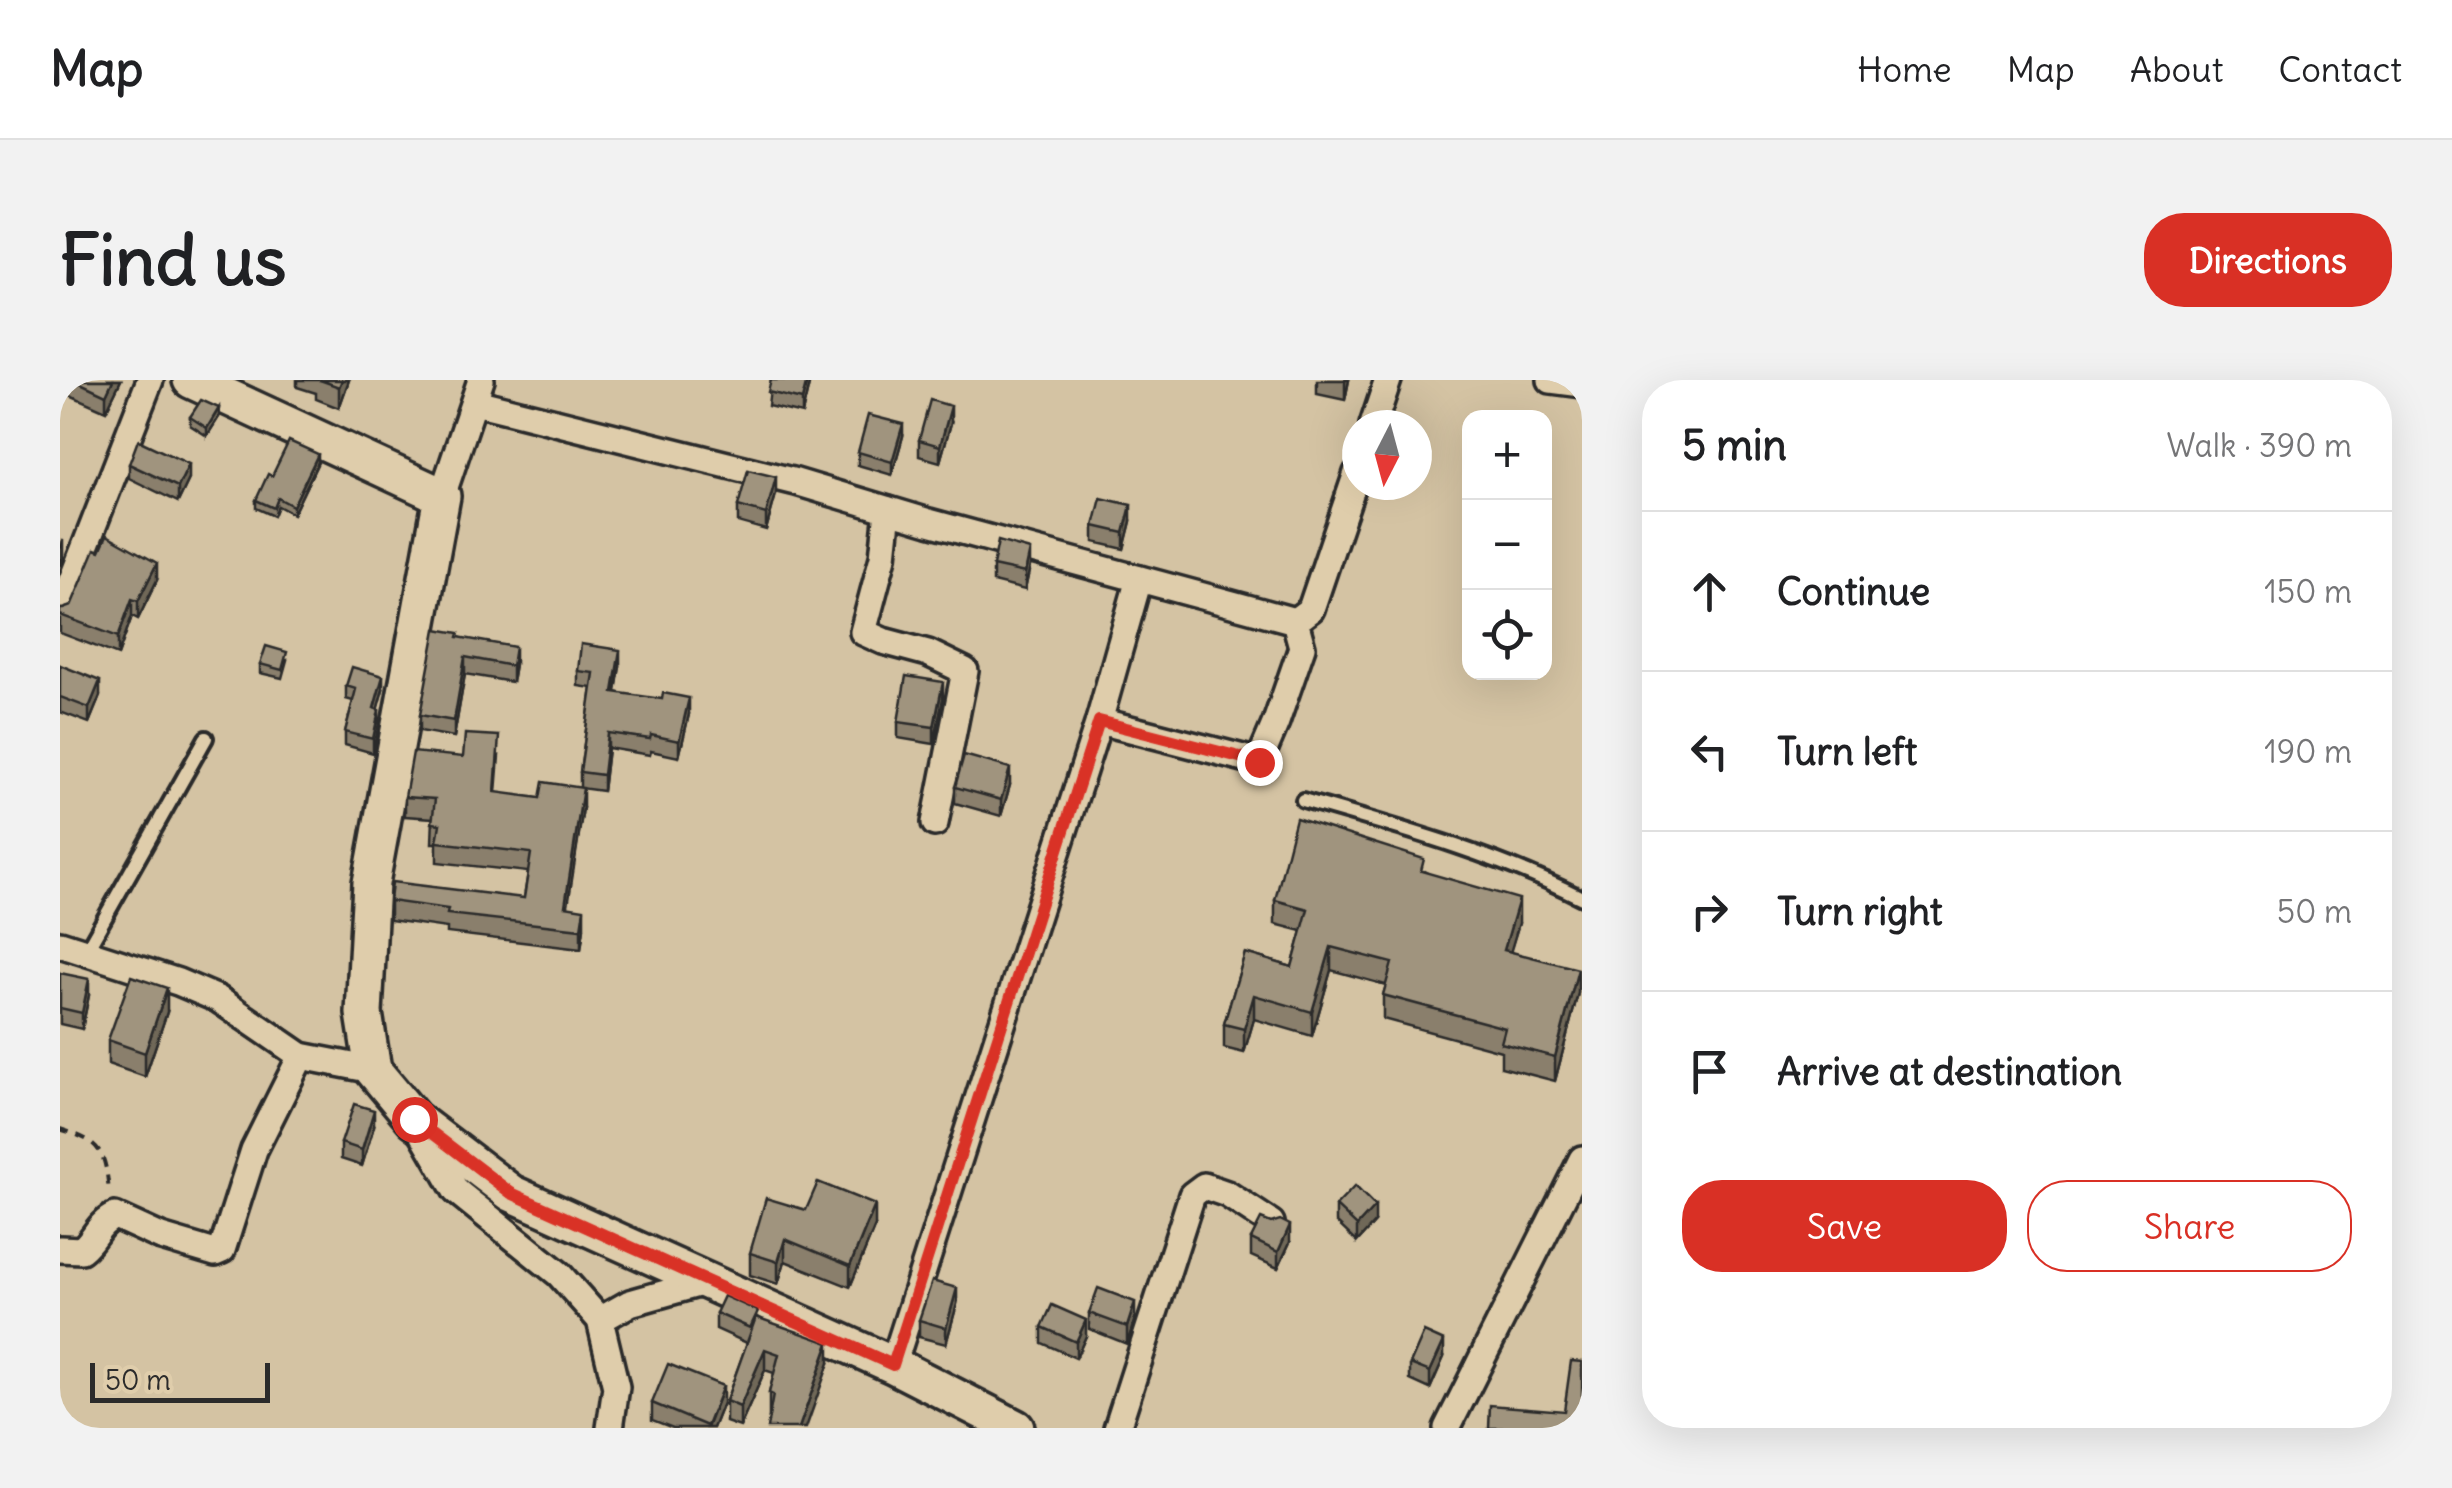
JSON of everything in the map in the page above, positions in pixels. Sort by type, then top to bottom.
[{"type":"main road","points":[[191,380],[442,496],[371,883],[364,1014],[373,1070],[414,1119],[511,1193],[893,1365],[1016,1428]]},
{"type":"street","points":[[60,611],[150,380]]},
{"type":"street","points":[[1378,410],[1388,380]]},
{"type":"street","points":[[1551,380],[1582,384]]},
{"type":"street","points":[[442,496],[478,391],[888,510],[1294,621]]},
{"type":"street","points":[[1294,621],[1310,609],[1348,500]]},
{"type":"street","points":[[888,510],[883,558],[863,632],[928,653],[964,671],[936,823]]},
{"type":"street","points":[[893,1365],[1099,721],[1139,579]]},
{"type":"street","points":[[1099,721],[1259,762],[1302,646],[1294,621]]},
{"type":"street","points":[[60,944],[218,999],[301,1056],[373,1070]]},
{"type":"street","points":[[60,1249],[81,1250],[98,1225],[115,1216],[161,1238],[215,1253],[222,1250],[254,1150],[301,1056]]},
{"type":"street","points":[[414,1119],[456,1191],[559,1274],[600,1320],[616,1386],[610,1428]]},
{"type":"street","points":[[1446,1428],[1582,1159]]},
{"type":"street","points":[[1117,1428],[1192,1195],[1204,1186],[1227,1194],[1271,1223]]},
{"type":"street","points":[[600,1320],[630,1303],[704,1282]]},
{"type":"lane","points":[[86,954],[206,738]]},
{"type":"lane","points":[[1302,800],[1421,834],[1551,882],[1582,898]]},
{"type":"path","points":[[60,1129],[98,1146],[105,1156],[110,1208],[115,1216]]},
{"type":"building","points":[[74,380],[113,380],[106,395]]},
{"type":"building","points":[[320,380],[342,380],[339,387]]},
{"type":"building","points":[[771,380],[807,380],[802,400],[768,392]]},
{"type":"building","points":[[201,400],[219,408],[207,428],[190,417]]},
{"type":"building","points":[[930,400],[951,406],[940,446],[919,440]]},
{"type":"building","points":[[868,415],[903,424],[892,462],[858,452]]},
{"type":"building","points":[[138,440],[189,464],[178,487],[129,464]]},
{"type":"building","points":[[289,441],[318,454],[293,506],[278,498],[274,508],[256,500]]},
{"type":"building","points":[[748,470],[776,477],[766,514],[738,506]]},
{"type":"building","points":[[1101,498],[1131,505],[1124,533],[1094,526]]},
{"type":"building","points":[[107,535],[157,563],[138,601],[132,599],[118,637],[60,615],[60,609],[71,606],[95,549],[100,551]]},
{"type":"building","points":[[998,541],[1030,550],[1025,573],[993,566]]},
{"type":"building","points":[[436,629],[515,647],[512,666],[465,657],[454,721],[420,715]]},
{"type":"building","points":[[581,644],[620,650],[613,692],[662,699],[663,693],[689,698],[679,741],[608,733],[603,775],[580,772],[594,673],[578,671]]},
{"type":"building","points":[[266,646],[287,652],[282,670],[260,664]]},
{"type":"building","points":[[60,665],[100,681],[89,708],[60,697]]},
{"type":"building","points":[[352,667],[383,676],[374,708],[379,710],[373,739],[345,732],[356,689],[346,686]]},
{"type":"building","points":[[906,676],[943,682],[934,727],[898,722]]},
{"type":"building","points":[[465,734],[499,736],[495,792],[540,798],[543,782],[583,788],[565,906],[584,909],[581,929],[447,914],[448,909],[390,901],[392,882],[524,898],[531,853],[437,842],[440,824],[432,823],[435,799],[405,797],[413,752],[463,757]]},
{"type":"building","points":[[964,755],[1010,768],[1001,800],[955,787]]},
{"type":"building","points":[[1296,818],[1424,859],[1421,871],[1519,899],[1504,950],[1578,969],[1555,1057],[1501,1043],[1505,1028],[1383,995],[1392,963],[1331,947],[1312,1012],[1254,995],[1244,1029],[1224,1024],[1245,953],[1292,967],[1308,909],[1275,900]]},
{"type":"building","points":[[60,973],[89,979],[82,1013],[60,1008]]},
{"type":"building","points":[[131,976],[167,988],[145,1053],[108,1040]]},
{"type":"building","points":[[354,1104],[374,1110],[362,1150],[341,1143]]},
{"type":"building","points":[[818,1182],[875,1205],[850,1266],[785,1239],[778,1262],[750,1253],[766,1198],[806,1210]]},
{"type":"building","points":[[1355,1186],[1375,1206],[1357,1226],[1336,1206]]},
{"type":"building","points":[[1261,1219],[1290,1225],[1278,1252],[1251,1239]]},
{"type":"building","points":[[932,1281],[957,1288],[946,1328],[919,1320]]},
{"type":"building","points":[[1098,1288],[1135,1302],[1127,1327],[1089,1313]]},
{"type":"building","points":[[724,1296],[758,1311],[750,1328],[716,1313]]},
{"type":"building","points":[[1052,1305],[1086,1320],[1076,1342],[1042,1327]]},
{"type":"building","points":[[756,1317],[829,1343],[799,1428],[767,1428],[773,1395],[769,1393],[779,1354],[765,1349],[740,1407],[726,1401]]},
{"type":"building","points":[[1424,1332],[1444,1341],[1430,1372],[1410,1364]]},
{"type":"building","points":[[1571,1361],[1582,1362],[1582,1428],[1489,1428],[1490,1405],[1564,1411]]},
{"type":"building","points":[[668,1364],[723,1386],[707,1426],[652,1403]]},
{"type":"route","points":[[414,1119],[511,1193],[893,1365],[1099,721],[1259,762]]}]
